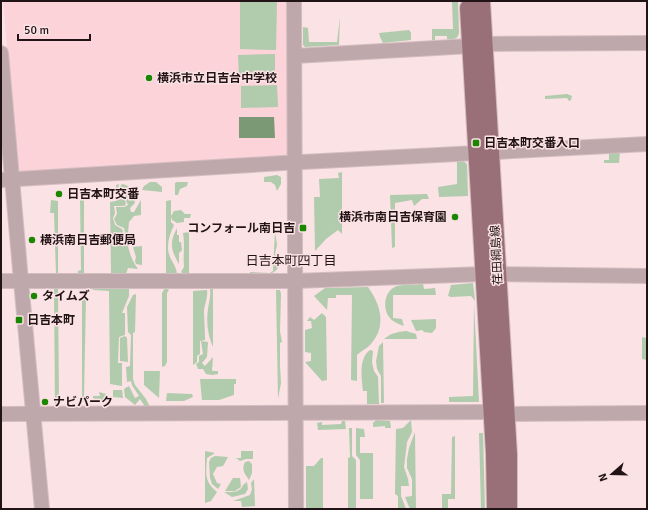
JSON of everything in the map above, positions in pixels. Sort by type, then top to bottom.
[{"type":"main road","name":"荏田綱島線","points":[[469,1],[477,45],[499,413],[495,454],[496,509]]},
{"type":"main road","name":"荏田綱島線","points":[[477,45],[481,1]]},
{"type":"main road","name":"荏田綱島線","points":[[499,413],[508,454],[508,509]]},
{"type":"street","points":[[294,1],[296,509]]},
{"type":"street","points":[[295,56],[477,45],[647,43]]},
{"type":"street","points":[[1,53],[6,179],[20,281],[42,509]]},
{"type":"street","points":[[6,179],[295,162],[647,144]]},
{"type":"street","points":[[1,281],[295,281],[491,274],[647,276]]},
{"type":"street","points":[[1,414],[647,413]]},
{"type":"shaded area","name":"横浜市立日吉台中学校","points":[[3,1],[287,1],[289,156],[18,172]]},
{"type":"shaded area","points":[[240,1],[277,1],[276,50],[240,49]]},
{"type":"shaded area","points":[[452,1],[458,1],[459,32],[457,38],[447,39],[447,36],[435,36],[435,40],[432,40],[432,29],[453,29]]},
{"type":"shaded area","points":[[340,17],[339,45],[305,47],[303,45],[303,27],[308,28],[309,42],[337,42]]},
{"type":"shaded area","points":[[409,30],[411,33],[411,40],[383,43],[379,33]]},
{"type":"shaded area","points":[[275,54],[275,77],[239,77],[238,55]]},
{"type":"shaded area","points":[[277,85],[278,107],[241,108],[241,86]]},
{"type":"shaded area","points":[[567,94],[572,96],[571,100],[569,101],[567,98],[545,99],[545,96]]},
{"type":"shaded area","points":[[239,117],[274,117],[275,138],[239,138]]},
{"type":"shaded area","points":[[620,151],[619,163],[604,163],[604,160],[609,160],[609,152]]},
{"type":"shaded area","points":[[463,161],[467,164],[468,196],[439,197],[438,187],[457,184],[457,162]]},
{"type":"shaded area","points":[[342,172],[342,234],[338,230],[326,239],[315,251],[314,197],[320,197],[319,179],[339,178],[338,173]]},
{"type":"shaded area","points":[[277,175],[281,177],[281,184],[277,191],[275,185],[271,182],[264,182],[264,177]]},
{"type":"shaded area","points":[[150,182],[156,182],[162,187],[162,192],[142,190],[144,186]]},
{"type":"shaded area","points":[[188,182],[187,186],[180,189],[178,195],[175,195],[175,183]]},
{"type":"shaded area","points":[[119,184],[118,188],[123,194],[127,194],[129,197],[125,199],[126,204],[124,206],[114,206],[115,213],[113,218],[115,225],[122,229],[126,235],[130,253],[138,269],[128,268],[126,274],[111,274],[110,202],[116,201],[116,185]]},
{"type":"shaded area","points":[[122,184],[128,186],[133,193],[135,203],[130,208],[131,212],[134,212],[141,200],[141,215],[134,216],[129,222],[128,233],[125,233],[124,228],[117,225],[114,219],[117,214],[116,207],[124,207],[128,205],[126,200],[130,197],[129,193],[123,192],[119,188]]},
{"type":"shaded area","points":[[427,194],[429,199],[422,199],[414,206],[412,200],[395,203],[395,247],[392,248],[390,195]]},
{"type":"shaded area","points":[[84,196],[84,274],[78,275],[78,271],[81,270],[80,197]]},
{"type":"shaded area","points":[[51,200],[58,201],[58,275],[56,275],[54,213],[50,213]]},
{"type":"shaded area","points":[[171,200],[171,222],[174,225],[169,238],[168,251],[177,274],[166,273],[166,201]]},
{"type":"shaded area","points":[[181,210],[185,214],[191,214],[190,218],[184,218],[184,222],[177,223],[172,220],[171,216],[174,211]]},
{"type":"shaded area","points":[[177,228],[177,235],[179,235],[179,242],[181,242],[182,250],[179,253],[179,264],[174,255],[172,246]]},
{"type":"shaded area","points":[[275,231],[277,245],[275,254],[280,264],[278,268],[275,271],[268,274],[250,275],[250,272],[270,273],[273,271]]},
{"type":"shaded area","points":[[189,232],[189,273],[184,274],[181,272],[184,267],[183,233]]},
{"type":"shaded area","points":[[142,246],[142,265],[136,264],[136,257],[133,247]]},
{"type":"shaded area","points":[[473,283],[475,301],[471,296],[448,296],[451,285]]},
{"type":"shaded area","points":[[423,284],[424,289],[435,288],[436,295],[393,295],[393,318],[402,319],[404,326],[396,323],[387,314],[386,310],[385,305],[389,291],[397,286]]},
{"type":"shaded area","points":[[368,287],[373,294],[379,309],[380,323],[379,331],[370,345],[357,355],[357,381],[351,380],[352,295],[336,295],[336,298],[328,298],[327,310],[314,296],[325,288]]},
{"type":"shaded area","points":[[92,288],[129,289],[129,296],[122,313],[125,313],[125,335],[119,337],[118,363],[122,363],[122,386],[110,384],[109,291],[93,290]]},
{"type":"shaded area","points":[[165,288],[169,290],[167,293],[167,362],[165,366],[162,367],[162,293]]},
{"type":"shaded area","points":[[54,289],[58,289],[59,404],[55,406]]},
{"type":"shaded area","points":[[210,289],[213,289],[213,347],[207,324]]},
{"type":"shaded area","points":[[207,290],[204,310],[205,340],[200,341],[200,354],[197,356],[197,362],[193,365],[193,291]]},
{"type":"shaded area","points":[[276,290],[280,290],[281,294],[280,331],[282,342],[280,343],[281,383],[278,399]]},
{"type":"shaded area","points":[[136,294],[135,332],[133,333],[133,379],[135,385],[146,399],[151,409],[140,409],[144,405],[140,399],[135,405],[125,397],[124,389],[129,386],[135,398],[139,396],[131,381],[127,382],[126,367],[130,366],[131,335],[128,332],[127,307],[133,295]]},
{"type":"shaded area","points":[[82,296],[86,296],[84,396],[88,396],[85,402],[82,402]]},
{"type":"shaded area","points":[[474,304],[479,402],[449,402],[449,397],[473,396]]},
{"type":"shaded area","points":[[322,313],[326,317],[327,380],[322,381],[305,362],[311,361],[311,353],[305,352],[305,330],[312,328],[311,321],[307,321],[310,317],[314,320]]},
{"type":"shaded area","points":[[436,319],[436,328],[432,333],[424,332],[422,330],[416,331],[411,320]]},
{"type":"shaded area","points":[[406,331],[416,334],[417,339],[384,339],[394,333]]},
{"type":"shaded area","points":[[125,336],[127,338],[128,362],[120,361],[120,338]]},
{"type":"shaded area","points":[[642,337],[646,338],[647,360],[642,359]]},
{"type":"shaded area","points":[[201,341],[208,342],[207,357],[202,363],[205,366],[213,357],[212,371],[218,371],[218,374],[206,374],[203,369],[198,369],[196,364],[199,362],[199,356],[203,354]]},
{"type":"shaded area","points":[[383,342],[384,403],[381,403],[381,376],[377,369],[376,361],[379,346]]},
{"type":"shaded area","points":[[370,350],[373,351],[372,362],[374,371],[378,377],[379,404],[367,404],[367,391],[363,391],[362,364],[366,354]]},
{"type":"shaded area","points":[[144,371],[160,371],[159,398],[144,385]]},
{"type":"shaded area","points":[[200,379],[236,379],[236,384],[234,384],[234,395],[219,400],[202,400]]},
{"type":"shaded area","points":[[113,390],[122,390],[123,398],[113,397]]},
{"type":"shaded area","points":[[99,392],[106,394],[106,400],[99,401],[93,398],[93,396],[100,396]]},
{"type":"shaded area","points":[[167,393],[192,394],[193,397],[184,401],[166,401]]},
{"type":"shaded area","points":[[376,420],[390,421],[391,428],[385,428],[385,426],[373,427],[373,423]]},
{"type":"shaded area","points":[[411,420],[412,432],[407,442],[404,467],[409,486],[401,486],[401,496],[406,509],[398,509],[398,496],[395,494],[396,429],[403,428]]},
{"type":"shaded area","points":[[342,421],[345,421],[346,429],[318,430],[317,423],[322,422],[322,425],[341,424]]},
{"type":"shaded area","points":[[349,428],[352,428],[352,456],[356,460],[356,509],[348,509],[348,458],[350,457]]},
{"type":"shaded area","points":[[356,428],[364,429],[365,437],[360,437],[360,453],[373,453],[373,499],[360,499],[360,460],[356,455]]},
{"type":"shaded area","points":[[415,432],[416,509],[410,509],[405,497],[412,496],[412,479],[407,468],[407,459],[409,448]]},
{"type":"shaded area","points":[[479,433],[483,433],[485,509],[481,509]]},
{"type":"shaded area","points":[[455,436],[455,499],[448,499],[448,509],[442,509],[442,494],[451,494],[452,437]]},
{"type":"shaded area","points":[[205,451],[215,453],[207,458],[206,473],[208,481],[217,492],[211,501],[205,503]]},
{"type":"shaded area","points":[[241,451],[253,451],[253,459],[240,461],[236,458],[241,458]]},
{"type":"shaded area","points":[[215,456],[228,457],[223,466],[217,467],[213,474],[217,483],[221,484],[218,489],[212,484],[210,478],[209,462],[211,458]]},
{"type":"shaded area","points":[[321,458],[323,458],[323,509],[306,509],[306,466],[314,466]]},
{"type":"shaded area","points":[[249,461],[252,464],[252,473],[249,480],[243,467],[245,462]]},
{"type":"shaded area","points":[[233,478],[240,478],[241,487],[235,491],[225,491]]},
{"type":"shaded area","points":[[254,479],[255,506],[242,507],[241,501],[233,501],[250,495],[252,489],[251,483]]},
{"type":"shaded area","points":[[247,482],[248,489],[245,494],[232,497],[224,492],[238,491]]},
{"type":"place","name":"横浜市立日吉台中学校","points":[[149,78]]},
{"type":"place","name":"日吉本町交番入口","points":[[476,143]]},
{"type":"place","name":"日吉本町交番","points":[[59,194]]},
{"type":"place","name":"横浜市南日吉保育園","points":[[455,217]]},
{"type":"place","name":"コンフォール南日吉","points":[[303,228]]},
{"type":"place","name":"横浜南日吉郵便局","points":[[32,240]]},
{"type":"place","name":"タイムズ","points":[[34,296]]},
{"type":"place","name":"日吉本町","points":[[19,320]]},
{"type":"place","name":"ナビパーク","points":[[45,402]]},
{"type":"district","name":"日吉本町四丁目","points":[[291,261]]}]
